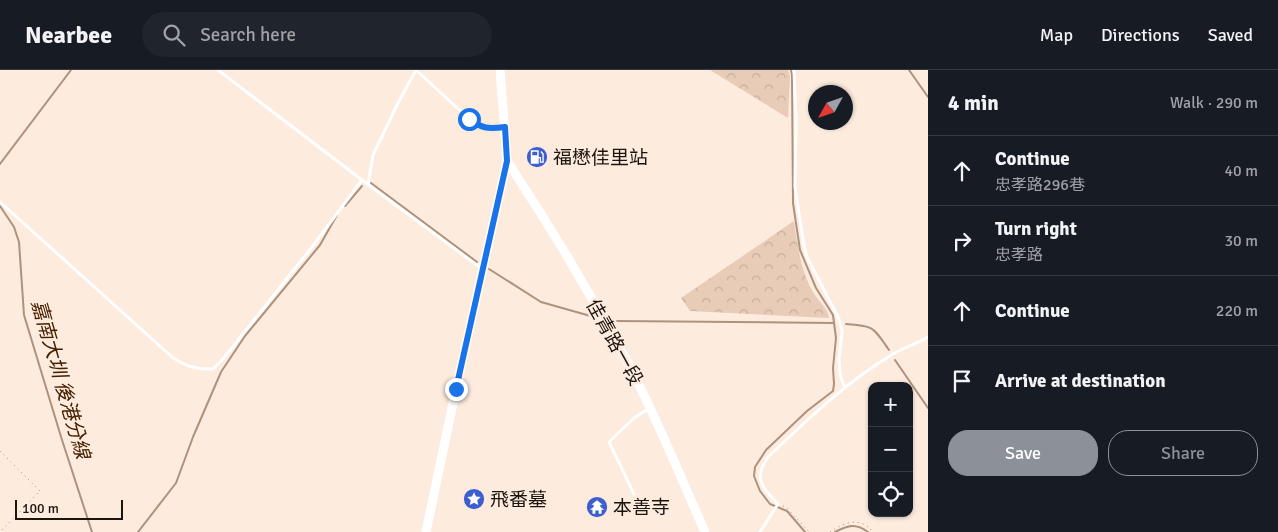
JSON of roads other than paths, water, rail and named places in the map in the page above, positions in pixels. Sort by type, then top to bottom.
[{"type":"street","points":[[426,532],[507,161],[500,70]]},
{"type":"street","name":"佳青路一段","points":[[507,161],[530,196],[617,343],[650,408],[705,532]]},
{"type":"lane","points":[[218,70],[368,186],[482,270]]},
{"type":"lane","points":[[368,186],[373,155],[399,100],[416,70],[478,125],[489,129],[505,127]]},
{"type":"lane","points":[[794,70],[796,122],[795,188],[804,246],[807,257],[840,319],[842,331],[839,359],[840,376],[844,388]]},
{"type":"lane","points":[[0,202],[172,358],[195,369],[213,369],[224,359],[362,180]]},
{"type":"lane","points":[[760,532],[778,504],[762,486],[759,475],[768,457],[815,412],[844,388],[893,354],[928,337]]},
{"type":"lane","points":[[634,494],[609,442],[634,418],[650,408]]},
{"type":"waterway","points":[[0,164],[71,70]]},
{"type":"waterway","points":[[791,70],[793,203],[800,250],[816,288],[833,315],[836,338],[833,368],[834,384],[833,391],[807,411],[766,450],[755,467],[754,476],[760,491],[770,504],[787,511],[805,532]]},
{"type":"waterway","points":[[909,70],[928,97]]},
{"type":"waterway","points":[[371,183],[477,262]]},
{"type":"waterway","points":[[345,206],[362,186]]},
{"type":"waterway","name":"嘉南大圳 後港分線","points":[[0,206],[14,227],[19,242],[24,315],[92,532]]},
{"type":"waterway","points":[[138,532],[176,483],[193,437],[221,372],[245,336],[320,245],[337,215]]},
{"type":"waterway","points":[[489,269],[541,302],[594,317]]},
{"type":"waterway","points":[[617,321],[834,323]]},
{"type":"waterway","points":[[846,324],[872,329],[889,350]]},
{"type":"waterway","points":[[895,360],[928,408]]},
{"type":"waterway","points":[[835,532],[852,526],[860,527],[868,532]]},
{"type":"place","name":"福懋佳里站","points":[[537,157]]},
{"type":"place","name":"飛番墓","points":[[474,499]]},
{"type":"place","name":"本善寺","points":[[597,507]]}]
